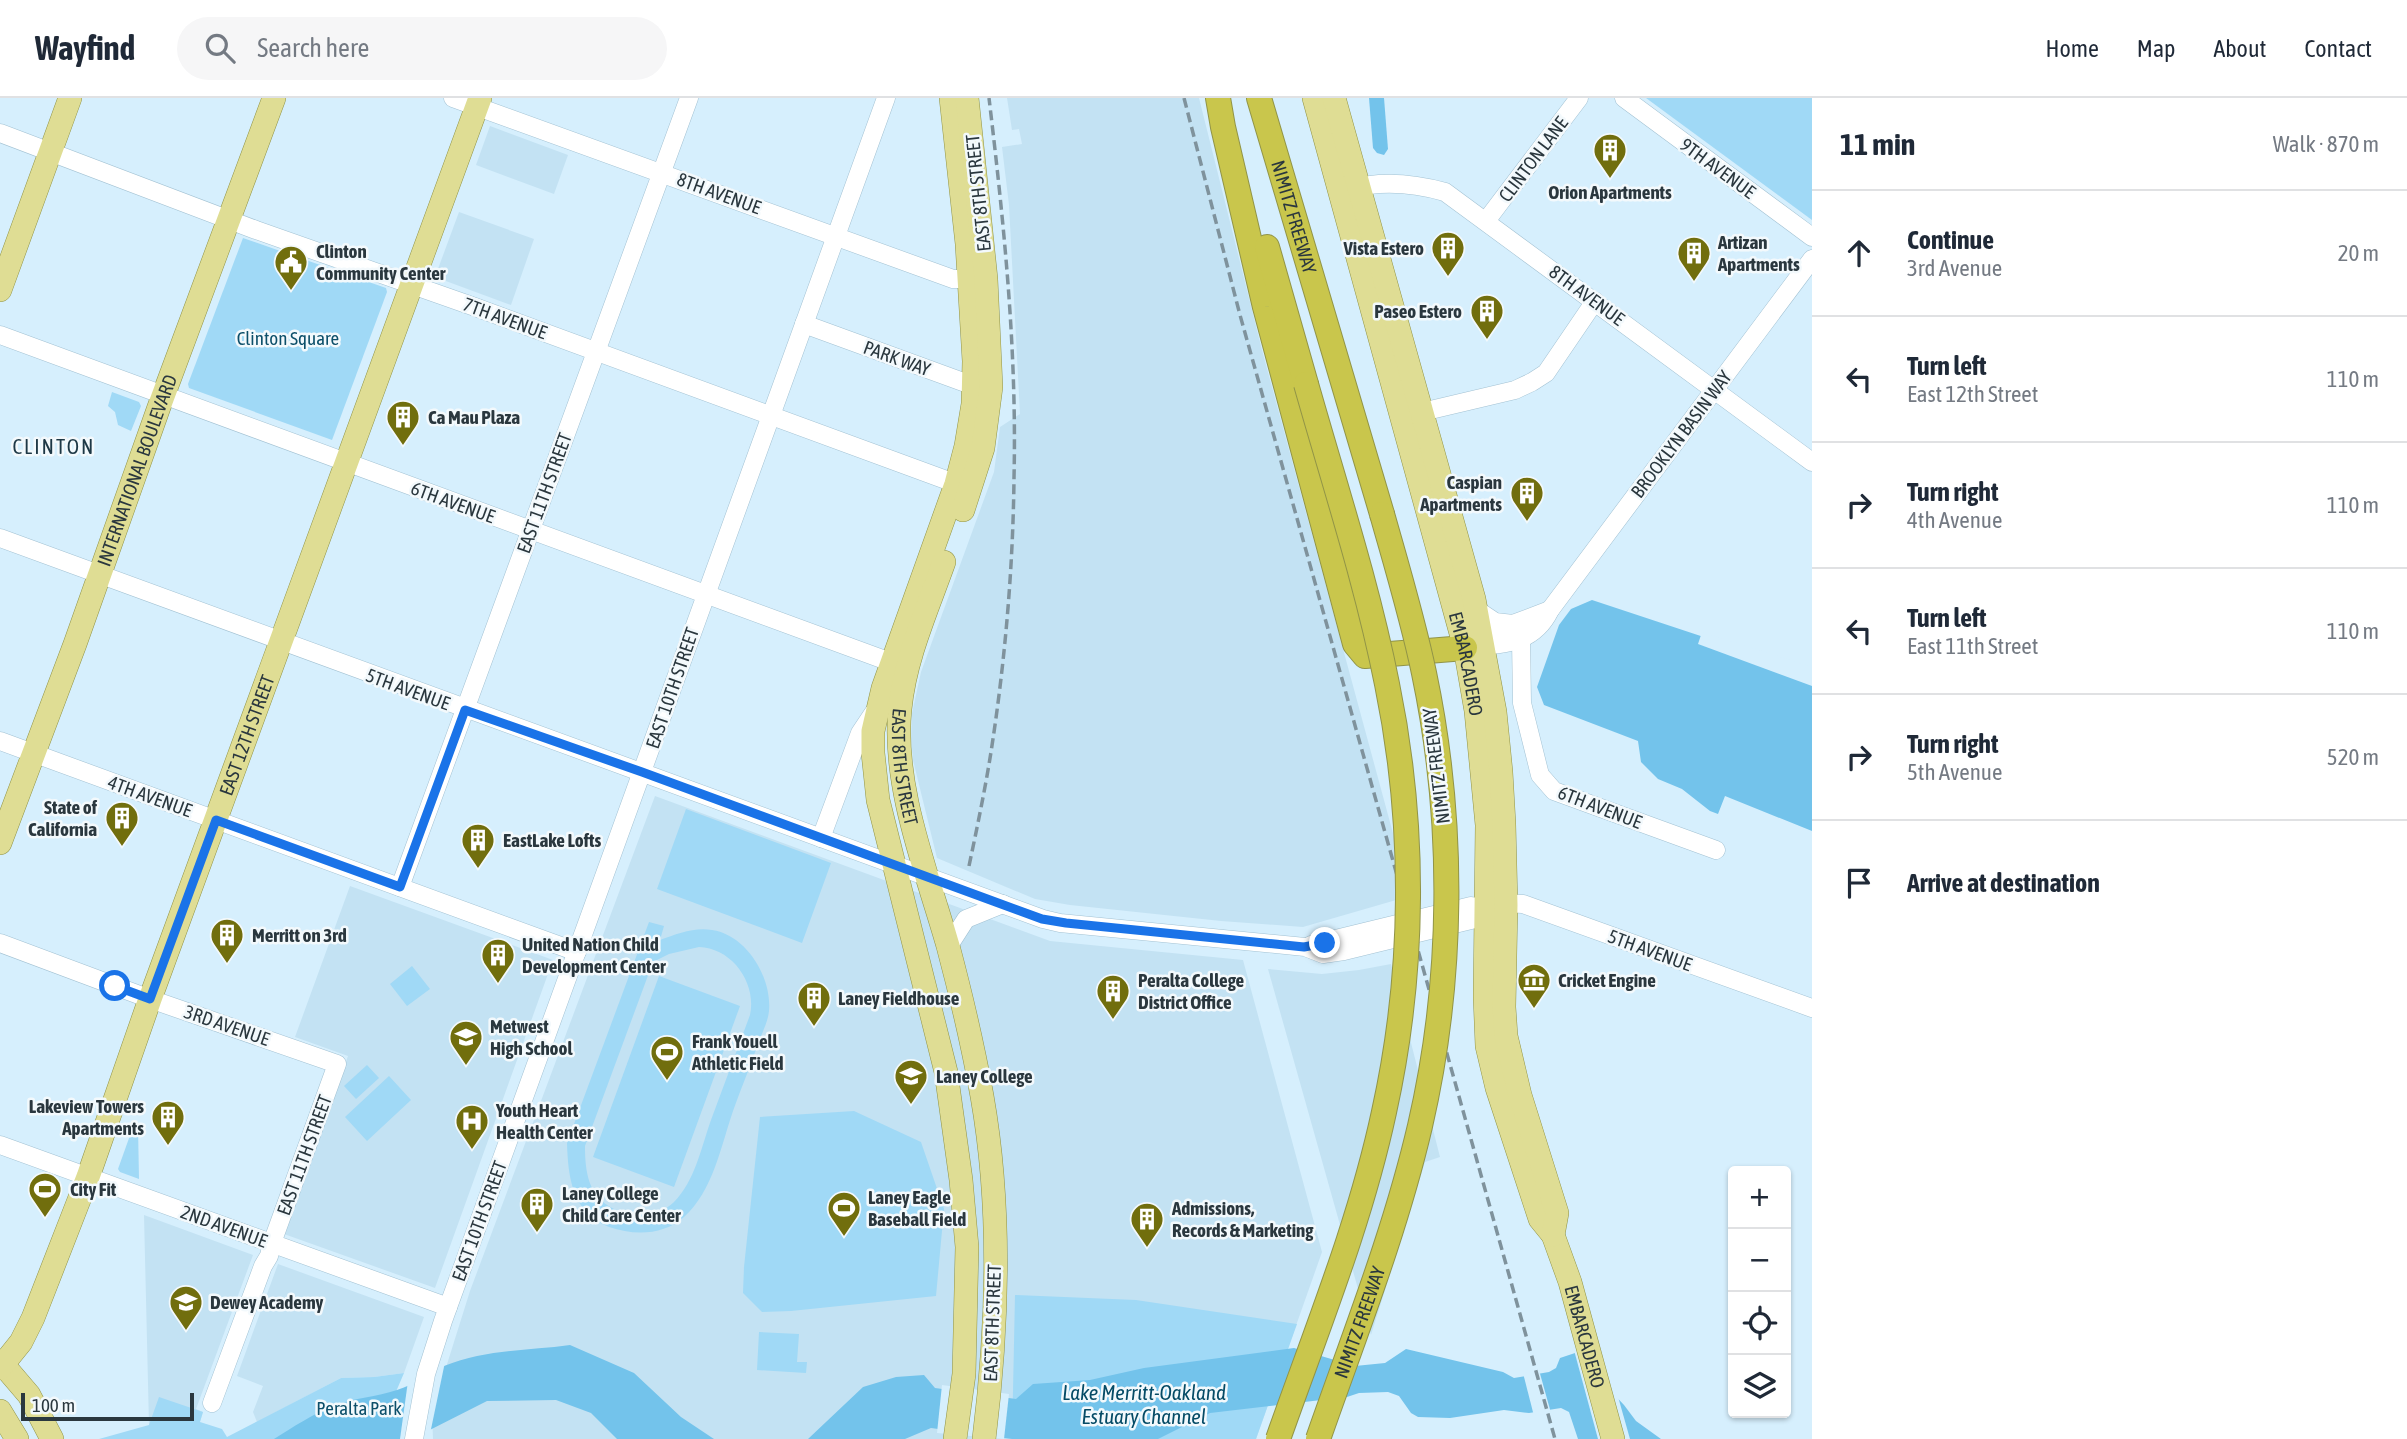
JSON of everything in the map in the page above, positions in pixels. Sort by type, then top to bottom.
[{"type":"highway","points":[[1218,98],[1265,307],[1355,644],[1365,656],[1474,647]]},
{"type":"highway","name":"NIMITZ FREEWAY","points":[[1226,98],[1364,587],[1388,685],[1404,799],[1408,913],[1404,989],[1378,1139],[1349,1236],[1278,1439]]},
{"type":"highway","name":"NIMITZ FREEWAY","points":[[1259,98],[1342,373],[1407,603],[1433,724],[1442,798],[1446,909],[1441,996],[1421,1123],[1393,1224],[1318,1439]]},
{"type":"main road","points":[[0,290],[70,98]]},
{"type":"main road","name":"INTERNATIONAL BOULEVARD","points":[[0,843],[274,98]]},
{"type":"main road","name":"EAST 8TH STREET","points":[[951,98],[978,279]]},
{"type":"main road","name":"EAST 8TH STREET","points":[[955,1439],[964,1374],[967,1247],[953,1120],[946,1072],[878,800],[874,774],[873,731],[877,706],[899,665],[964,486],[971,424],[982,387],[967,98]]},
{"type":"main road","name":"EMBARCADERO","points":[[1314,98],[1350,189],[1422,412],[1474,647],[1495,712],[1501,772],[1496,907]]},
{"type":"main road","name":"EMBARCADERO","points":[[1334,98],[1350,189],[1466,610]]},
{"type":"main road","name":"EAST 12TH STREET","points":[[1,1364],[21,1342],[33,1318],[88,1177],[150,999],[478,102]]},
{"type":"main road","name":"EMBARCADERO","points":[[1474,647],[1472,691],[1504,961],[1506,1036],[1520,1095],[1557,1213],[1553,1235],[1613,1439]]},
{"type":"main road","name":"EAST 8TH STREET","points":[[899,665],[899,751],[905,792],[948,947],[982,1098],[991,1176],[996,1284],[992,1376],[984,1439]]},
{"type":"main road","points":[[1,1364],[29,1395],[52,1439]]},
{"type":"main road","points":[[0,1411],[17,1439]]},
{"type":"street","name":"8TH AVENUE","points":[[453,98],[478,102],[953,279],[978,279]]},
{"type":"street","name":"EAST 11TH STREET","points":[[400,887],[689,98]]},
{"type":"street","name":"EAST 10TH STREET","points":[[414,1439],[418,1407],[436,1341],[886,98]]},
{"type":"street","name":"CLINTON LANE","points":[[1486,221],[1580,98]]},
{"type":"street","name":"9TH AVENUE","points":[[1623,98],[1812,237]]},
{"type":"street","name":"7TH AVENUE","points":[[0,133],[228,219],[964,486]]},
{"type":"street","name":"8TH AVENUE","points":[[1350,189],[1386,183],[1420,186],[1445,192],[1812,462]]},
{"type":"street","name":"BROOKLYN BASIN WAY","points":[[1474,647],[1543,624],[1550,610],[1812,259]]},
{"type":"street","points":[[1422,412],[1515,390],[1532,382],[1546,373],[1595,301]]},
{"type":"street","name":"PARK WAY","points":[[804,324],[982,387]]},
{"type":"street","name":"6TH AVENUE","points":[[0,335],[899,665]]},
{"type":"street","name":"5TH AVENUE","points":[[0,538],[1042,919],[1304,947],[1471,905],[1527,906],[1812,1008]]},
{"type":"street","points":[[1466,610],[1517,631]]},
{"type":"street","name":"6TH AVENUE","points":[[1517,631],[1522,703],[1540,775],[1554,791],[1716,850]]},
{"type":"street","name":"EAST 8TH STREET","points":[[821,838],[860,733],[877,706]]},
{"type":"street","name":"4TH AVENUE","points":[[0,740],[577,952]]},
{"type":"street","points":[[948,947],[966,919],[1003,904]]},
{"type":"street","name":"3RD AVENUE","points":[[0,943],[337,1064]]},
{"type":"street","name":"EAST 11TH STREET","points":[[212,1403],[269,1256],[337,1064]]},
{"type":"street","name":"2ND AVENUE","points":[[0,1144],[448,1307]]},
{"type":"shaded area","points":[[1007,98],[1199,98],[1262,350],[1410,896],[1303,927],[1221,921],[1035,899],[937,858],[913,760],[912,713],[921,672],[994,472],[1000,427],[1020,414],[1009,205],[1002,147],[1022,144],[1019,129],[1012,130]]},
{"type":"shaded area","points":[[490,126],[568,155],[554,194],[476,165]]},
{"type":"shaded area","points":[[459,212],[534,239],[511,305],[435,277]]},
{"type":"shaded area","name":"Laney College","points":[[655,796],[1050,941],[1243,960],[1322,1252],[1256,1439],[433,1439],[432,1412],[470,1291]]},
{"type":"shaded area","points":[[350,886],[553,960],[435,1288],[284,1234],[348,1056],[295,1037]]},
{"type":"shaded area","points":[[1391,964],[1440,1157],[1425,1162],[1371,1335],[1268,969],[1322,974]]},
{"type":"shaded area","name":"Dewey Academy","points":[[144,1215],[253,1255],[196,1409],[203,1412],[194,1439],[149,1425]]},
{"type":"shaded area","points":[[278,1264],[424,1317],[404,1373],[341,1378],[257,1422],[253,1412],[263,1386],[237,1376]]},
{"type":"green space","points":[[1646,98],[1812,98],[1812,220]]},
{"type":"green space","name":"Clinton Square","points":[[243,238],[386,288],[387,292],[332,440],[189,388],[188,384]]},
{"type":"green space","points":[[112,392],[139,402],[141,406],[131,431],[118,425],[115,412],[108,406]]},
{"type":"green space","points":[[686,809],[831,863],[802,943],[657,889]]},
{"type":"green space","points":[[649,922],[664,926],[660,940],[705,929],[736,940],[755,960],[762,972],[769,998],[768,1015],[715,1167],[694,1206],[676,1223],[658,1230],[639,1233],[609,1227],[587,1213],[574,1192],[567,1143]],"holes":[[[699,947],[722,954],[740,969],[750,991],[750,1015],[697,1164],[681,1194],[661,1211],[637,1215],[621,1212],[605,1204],[593,1190],[587,1174],[585,1146],[653,962],[669,954]]]},
{"type":"green space","points":[[412,966],[430,989],[407,1006],[390,984]]},
{"type":"green space","name":"Frank Youell Athletic Field","points":[[659,976],[740,1006],[674,1187],[593,1157]]},
{"type":"green space","points":[[367,1065],[379,1078],[356,1099],[344,1086]]},
{"type":"green space","points":[[389,1076],[411,1100],[367,1141],[345,1117]]},
{"type":"green space","name":"Laney Eagle Baseball Field","points":[[854,1111],[921,1142],[944,1209],[936,1296],[762,1312],[743,1293],[760,1117]]},
{"type":"green space","points":[[137,1126],[139,1179],[118,1169],[133,1127]]},
{"type":"green space","points":[[1015,1295],[1136,1300],[1297,1324],[1256,1439],[1012,1439]]},
{"type":"green space","points":[[759,1332],[799,1334],[797,1362],[807,1362],[806,1373],[757,1370]]},
{"type":"green space","name":"Peralta Park","points":[[404,1373],[392,1401],[391,1439],[99,1439],[149,1425],[159,1397],[203,1412],[200,1422],[222,1429],[227,1437],[341,1378]]},
{"type":"water","points":[[1369,98],[1384,98],[1388,149],[1384,155],[1373,148]]},
{"type":"water","points":[[1592,600],[1797,668],[1812,670],[1812,831],[1725,796],[1718,814],[1710,811],[1682,789],[1658,779],[1641,762],[1638,741],[1544,705],[1537,687],[1559,625],[1571,609]]},
{"type":"water","points":[[570,1345],[634,1373],[681,1417],[714,1439],[617,1439],[591,1413],[556,1400],[487,1401],[412,1439],[274,1439],[335,1405],[403,1388],[460,1360],[491,1353]]},
{"type":"water","name":"Lake Merritt-Oakland Estuary Channel","points":[[1294,1348],[1355,1366],[1385,1363],[1406,1349],[1503,1372],[1514,1378],[1549,1372],[1556,1368],[1560,1358],[1575,1353],[1636,1421],[1661,1439],[1578,1439],[1569,1412],[1561,1408],[1529,1413],[1504,1410],[1450,1418],[1418,1417],[1411,1413],[1399,1396],[1388,1392],[1359,1393],[1347,1397],[1210,1413],[1158,1439],[1012,1439],[931,1428],[905,1439],[808,1439],[863,1387],[896,1377],[924,1375],[935,1388],[1016,1399],[1033,1384],[1090,1380],[1144,1368]]},
{"type":"pier","points":[[1702,632],[1812,667],[1812,686],[1698,644]]},
{"type":"pier","points":[[1574,1350],[1578,1351],[1617,1393],[1630,1439],[1598,1439]]},
{"type":"pier","points":[[445,1362],[430,1434],[419,1439],[400,1439],[408,1381]]},
{"type":"pier","points":[[1539,1370],[1551,1413],[1534,1416],[1523,1373]]},
{"type":"pier","points":[[942,1385],[1009,1394],[1004,1439],[937,1433]]},
{"type":"railway","points":[[969,866],[989,766],[1000,684],[1010,581],[1013,512],[1011,335],[989,98]]},
{"type":"railway","points":[[1184,98],[1240,315],[1555,1439]]},
{"type":"place","name":"Orion Apartments","points":[[1610,180]]},
{"type":"place","name":"Vista Estero","points":[[1448,278]]},
{"type":"place","name":"Artizan Apartments","points":[[1694,283]]},
{"type":"place","name":"Clinton Community Center","points":[[291,292]]},
{"type":"place","name":"Paseo Estero","points":[[1487,341]]},
{"type":"place","name":"Ca Mau Plaza","points":[[403,447]]},
{"type":"place","name":"Caspian Apartments","points":[[1527,523]]},
{"type":"place","name":"State of California","points":[[122,848]]},
{"type":"place","name":"EastLake Lofts","points":[[478,870]]},
{"type":"place","name":"Merritt on 3rd","points":[[227,965]]},
{"type":"place","name":"United Nation Child Development Center","points":[[498,985]]},
{"type":"place","name":"Cricket Engine","points":[[1534,1010]]},
{"type":"place","name":"Peralta College District Office","points":[[1113,1021]]},
{"type":"place","name":"Laney Fieldhouse","points":[[814,1028]]},
{"type":"place","name":"Metwest High School","points":[[466,1067]]},
{"type":"place","name":"Frank Youell Athletic Field","points":[[667,1082]]},
{"type":"place","name":"Laney College","points":[[911,1106]]},
{"type":"place","name":"Lakeview Towers Apartments","points":[[168,1147]]},
{"type":"place","name":"Youth Heart Health Center","points":[[472,1151]]},
{"type":"place","name":"City Fit","points":[[45,1219]]},
{"type":"place","name":"Laney College Child Care Center","points":[[537,1234]]},
{"type":"place","name":"Laney Eagle Baseball Field","points":[[844,1238]]},
{"type":"place","name":"Admissions, Records & Marketing","points":[[1147,1249]]},
{"type":"place","name":"Dewey Academy","points":[[186,1332]]},
{"type":"district","name":"CLINTON","points":[[54,446]]},
{"type":"route","points":[[115,986],[150,999],[216,820],[400,887],[465,710],[1042,919],[1304,947],[1325,943]]}]
